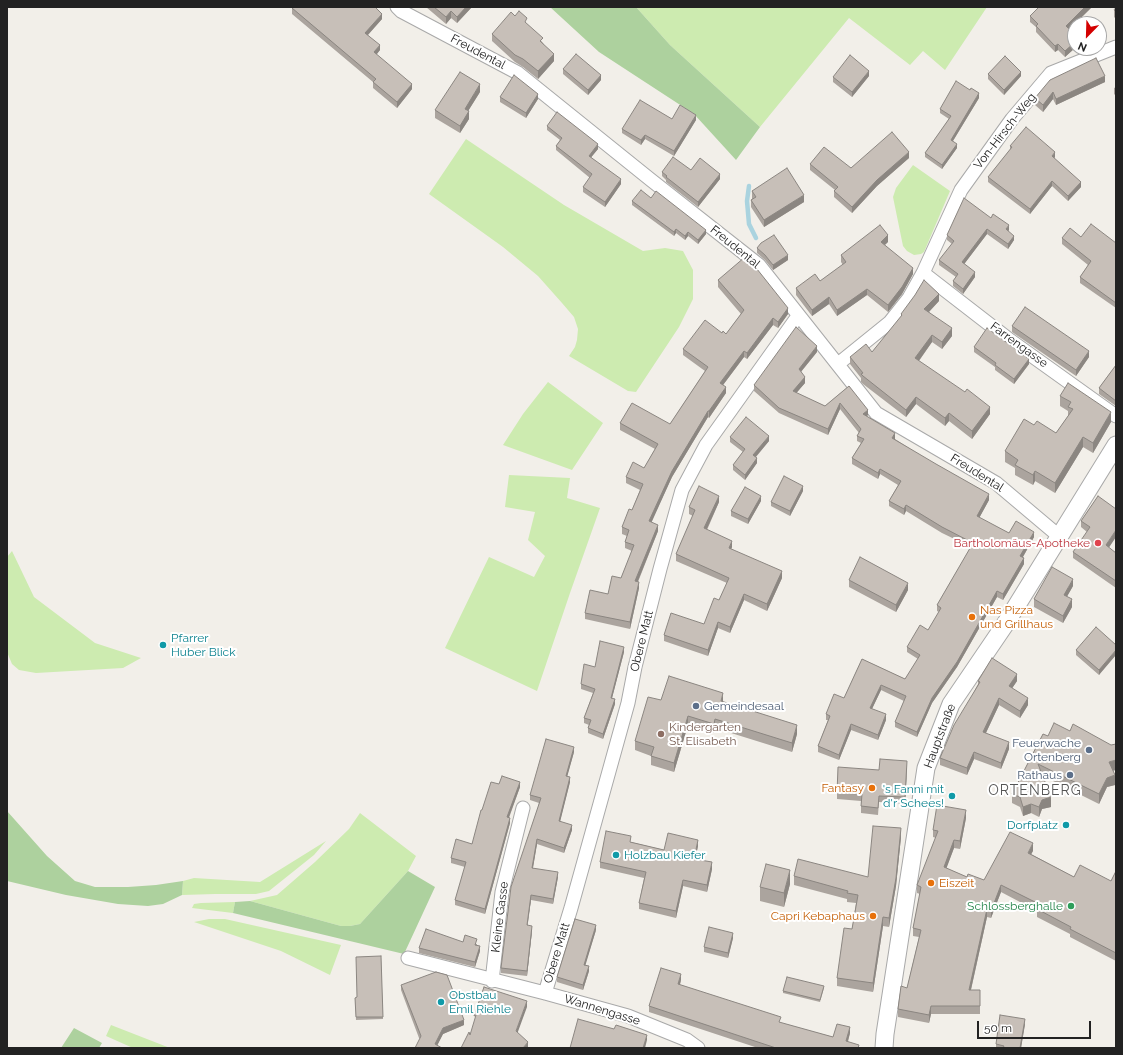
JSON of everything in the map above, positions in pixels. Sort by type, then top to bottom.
[{"type":"street","name":"Freudental","points":[[397,7],[401,11],[518,73],[759,265],[876,413],[996,482],[1060,536]]},
{"type":"street","name":"Von-Hirsch-Weg","points":[[922,273],[961,190],[1012,119],[1051,73],[1116,47]]},
{"type":"street","points":[[838,364],[890,322],[909,298],[922,273]]},
{"type":"street","name":"Farrengasse","points":[[922,273],[1007,338],[1116,416]]},
{"type":"street","name":"Obere Matt","points":[[545,993],[571,908],[628,703],[635,667],[682,490],[706,445],[798,316]]},
{"type":"street","name":"Hauptstraße","points":[[884,1048],[926,768],[951,704],[1004,626],[1116,445]]},
{"type":"street","name":"Kleine Gasse","points":[[492,981],[502,892],[523,808]]},
{"type":"street","name":"Wannengasse","points":[[408,958],[628,1016],[687,1040],[698,1048]]},
{"type":"green space","points":[[550,7],[636,7],[670,45],[760,127],[736,160],[694,114],[599,52]]},
{"type":"green space","points":[[636,7],[987,7],[945,70],[923,51],[910,65],[849,18],[760,127],[670,45]]},
{"type":"green space","points":[[466,139],[564,205],[643,251],[665,248],[683,251],[693,270],[693,299],[679,327],[636,392],[628,391],[569,356],[575,347],[578,329],[574,317],[562,303],[538,276],[503,247],[429,194]]},
{"type":"green space","points":[[913,165],[950,191],[924,252],[914,255],[907,251],[903,246],[893,197],[896,188]]},
{"type":"green space","points":[[548,382],[603,423],[572,470],[503,445],[523,414]]},
{"type":"green space","points":[[509,475],[570,478],[567,498],[600,508],[537,691],[445,648],[489,557],[534,577],[545,556],[528,540],[535,512],[505,507]]},
{"type":"green space","points":[[12,551],[34,597],[95,643],[141,658],[123,668],[36,673],[19,670],[12,664],[7,652],[7,557]]},
{"type":"green space","points":[[7,811],[47,856],[75,881],[95,887],[128,887],[183,881],[182,895],[163,904],[148,906],[118,904],[66,895],[7,881]]},
{"type":"green space","points":[[360,813],[416,856],[408,871],[360,924],[341,926],[250,901],[277,895],[315,862],[349,829]]},
{"type":"green space","points":[[326,841],[314,855],[269,891],[256,894],[182,895],[183,881],[194,878],[260,882]]},
{"type":"green space","points":[[408,871],[435,887],[404,954],[233,913],[235,902],[250,901],[341,926],[360,924]]},
{"type":"green space","points":[[235,902],[233,913],[192,908],[194,904],[201,903]]},
{"type":"green space","points":[[209,919],[225,919],[341,945],[330,975],[281,951],[194,922]]},
{"type":"green space","points":[[111,1025],[170,1048],[133,1048],[106,1036]]},
{"type":"green space","points":[[74,1028],[102,1043],[99,1048],[61,1048]]},
{"type":"building","points":[[375,7],[382,14],[365,33],[380,45],[374,52],[412,84],[397,102],[373,82],[376,79],[292,8]]},
{"type":"building","points":[[434,7],[466,7],[457,17],[451,11],[446,17]]},
{"type":"building","points":[[1039,7],[1085,7],[1076,16],[1067,16],[1067,49],[1065,51],[1058,44],[1055,46],[1036,26],[1038,24],[1030,16]]},
{"type":"building","points":[[519,11],[527,18],[525,22],[543,38],[540,41],[554,54],[538,71],[523,59],[515,55],[492,34],[511,12],[515,16]]},
{"type":"building","points":[[576,54],[601,75],[588,90],[563,69]]},
{"type":"building","points":[[850,55],[869,71],[852,92],[833,77]]},
{"type":"building","points":[[1005,56],[1021,72],[1004,90],[988,74]]},
{"type":"building","points":[[1096,58],[1105,76],[1056,99],[1053,92],[1043,105],[1035,98],[1050,80]]},
{"type":"building","points":[[460,72],[480,84],[465,109],[469,111],[460,126],[435,110]]},
{"type":"building","points":[[514,75],[538,94],[526,113],[500,97]]},
{"type":"building","points":[[956,81],[970,90],[971,88],[979,93],[951,140],[957,144],[942,165],[925,153],[951,116],[940,109]]},
{"type":"building","points":[[640,100],[672,119],[680,105],[696,115],[674,151],[645,135],[641,140],[622,129]]},
{"type":"building","points":[[557,112],[598,144],[589,156],[621,179],[605,202],[583,187],[592,174],[556,146],[562,138],[547,126]]},
{"type":"building","points":[[1026,127],[1055,152],[1052,156],[1081,182],[1068,196],[1052,181],[1030,209],[988,177],[1012,147],[1010,146]]},
{"type":"building","points":[[892,132],[909,152],[877,180],[852,207],[834,191],[838,187],[810,164],[824,147],[851,168]]},
{"type":"building","points":[[673,157],[691,170],[700,158],[720,174],[698,202],[666,177],[667,176],[662,172]]},
{"type":"building","points":[[787,168],[804,195],[764,220],[751,200],[756,197],[752,191]]},
{"type":"building","points":[[641,190],[651,198],[656,191],[706,230],[698,240],[688,232],[685,236],[676,229],[674,232],[632,201]]},
{"type":"building","points":[[964,198],[991,218],[993,214],[1009,225],[1006,229],[1014,236],[1008,244],[987,229],[962,262],[975,272],[963,289],[953,281],[958,274],[939,260],[954,241],[947,235]]},
{"type":"building","points":[[1091,224],[1116,243],[1116,303],[1080,277],[1091,261],[1062,238],[1070,228],[1081,237]]},
{"type":"building","points":[[880,225],[888,235],[881,242],[913,268],[902,287],[888,305],[867,289],[837,310],[829,297],[812,310],[796,288],[815,274],[820,281],[846,262],[841,255]]},
{"type":"building","points":[[774,235],[788,255],[773,265],[757,248],[761,243]]},
{"type":"building","points":[[745,257],[753,264],[788,308],[778,322],[773,318],[747,353],[744,351],[720,383],[726,387],[708,411],[672,471],[649,521],[658,525],[635,581],[639,582],[630,622],[585,613],[590,590],[608,594],[612,576],[621,578],[634,545],[625,542],[629,530],[622,527],[629,509],[632,510],[643,484],[626,477],[633,462],[644,468],[658,444],[620,423],[632,403],[670,424],[708,367],[683,349],[705,320],[722,333],[723,331],[726,334],[744,310],[718,280]]},
{"type":"building","points":[[924,280],[939,294],[924,309],[952,328],[942,342],[932,335],[915,358],[965,392],[967,389],[990,407],[972,431],[949,413],[945,418],[916,397],[906,410],[863,376],[861,374],[863,373],[850,357],[866,344],[872,352],[902,315],[901,314]]},
{"type":"building","points":[[1025,307],[1089,351],[1076,370],[1012,326]]},
{"type":"building","points":[[796,327],[817,346],[799,369],[805,377],[793,391],[825,406],[849,386],[868,410],[863,414],[895,433],[892,438],[989,494],[977,516],[1009,533],[1016,521],[1034,532],[1020,556],[1024,558],[1003,594],[997,591],[957,662],[932,698],[917,732],[895,722],[906,696],[881,685],[870,708],[886,714],[878,735],[851,724],[839,755],[818,746],[830,716],[826,714],[834,694],[844,698],[862,659],[905,679],[920,655],[907,647],[920,625],[928,630],[941,608],[937,605],[973,543],[942,527],[906,505],[904,509],[889,501],[901,481],[880,469],[878,473],[852,458],[864,439],[857,436],[861,429],[840,403],[828,429],[779,408],[754,385]]},
{"type":"building","points":[[987,328],[1029,359],[1014,379],[995,365],[996,363],[974,347]]},
{"type":"building","points":[[1116,365],[1116,401],[1099,388]]},
{"type":"building","points":[[1068,383],[1111,412],[1093,443],[1083,437],[1055,483],[1035,471],[1033,475],[1015,465],[1018,460],[1005,451],[1024,419],[1034,425],[1037,421],[1056,433],[1073,409],[1068,407],[1071,402],[1060,396]]},
{"type":"building","points":[[746,417],[769,436],[753,455],[757,458],[745,475],[733,465],[745,449],[730,437]]},
{"type":"building","points":[[784,476],[803,486],[790,511],[771,502]]},
{"type":"building","points":[[699,486],[719,496],[704,528],[732,541],[729,548],[782,571],[767,604],[744,594],[730,627],[718,622],[708,650],[664,635],[671,613],[704,624],[714,598],[719,600],[729,578],[676,554],[695,510],[689,507]]},
{"type":"building","points":[[745,487],[761,496],[748,519],[731,511]]},
{"type":"building","points":[[1098,496],[1116,509],[1116,530],[1106,545],[1116,553],[1116,581],[1073,552],[1090,527],[1081,521]]},
{"type":"building","points":[[860,557],[908,583],[896,605],[849,580]]},
{"type":"building","points":[[1052,567],[1073,579],[1064,595],[1072,599],[1063,616],[1034,599]]},
{"type":"building","points":[[1096,627],[1116,645],[1116,650],[1099,670],[1076,650]]},
{"type":"building","points":[[600,641],[624,647],[611,698],[615,699],[603,734],[588,728],[591,720],[584,718],[595,689],[581,684],[584,664],[595,667]]},
{"type":"building","points":[[992,658],[1017,674],[1009,686],[1028,698],[1020,711],[999,698],[983,732],[1009,742],[1001,763],[974,752],[967,768],[940,758],[954,725],[980,682],[978,681]]},
{"type":"building","points":[[669,676],[723,693],[721,701],[797,725],[792,743],[715,719],[714,724],[688,716],[674,763],[651,756],[654,747],[635,741],[648,697],[661,700]]},
{"type":"building","name":"Rathaus","points":[[1054,723],[1070,731],[1073,724],[1111,745],[1116,744],[1116,760],[1109,762],[1115,775],[1107,778],[1099,794],[1038,764],[1051,797],[1042,800],[1039,807],[1031,804],[1023,807],[1020,797],[1012,794],[1043,734],[1048,736]]},
{"type":"building","points":[[546,739],[574,747],[566,776],[570,777],[559,821],[572,825],[564,848],[537,839],[532,868],[558,872],[553,899],[531,895],[527,925],[532,926],[527,971],[501,968],[511,887],[541,798],[530,795]]},
{"type":"building","name":"Fantasy","points":[[880,759],[907,761],[905,797],[879,796],[878,808],[861,806],[862,794],[837,793],[838,767],[879,770]]},
{"type":"building","points":[[502,776],[520,782],[507,817],[510,818],[485,909],[455,900],[466,862],[451,858],[456,839],[472,844],[481,810],[491,782],[499,784]]},
{"type":"building","points":[[937,805],[966,810],[960,841],[954,840],[944,867],[967,877],[968,874],[984,880],[1010,832],[1033,843],[1028,853],[1074,877],[1080,865],[1111,881],[1116,871],[1116,953],[1070,929],[1071,927],[1037,909],[1039,904],[1001,885],[991,911],[987,909],[969,990],[980,990],[980,1006],[931,1006],[929,1015],[898,1009],[901,986],[907,988],[921,930],[913,928],[921,887],[917,885],[938,831],[933,830]]},
{"type":"building","points":[[873,826],[901,828],[896,878],[889,918],[883,917],[873,983],[837,978],[844,928],[852,929],[858,895],[847,893],[848,891],[794,876],[798,859],[868,877]]},
{"type":"building","points":[[606,831],[631,836],[630,842],[664,850],[668,833],[698,840],[694,859],[712,862],[707,885],[683,880],[676,911],[639,903],[646,872],[600,862]]},
{"type":"building","points":[[766,864],[790,870],[784,893],[760,887]]},
{"type":"building","points":[[575,919],[596,925],[584,965],[589,966],[583,985],[557,977]]},
{"type":"building","points":[[709,927],[733,933],[728,953],[704,947]]},
{"type":"building","points":[[426,929],[463,942],[465,935],[477,939],[475,945],[480,946],[475,962],[419,948]]},
{"type":"building","points":[[381,956],[383,1017],[356,1017],[356,957]]},
{"type":"building","points":[[661,968],[681,974],[678,984],[781,1017],[779,1022],[833,1037],[837,1024],[850,1027],[846,1041],[859,1045],[858,1048],[776,1048],[649,1006]]},
{"type":"building","name":"Obstbau Emil Riehle","points":[[436,972],[447,975],[464,1020],[443,1028],[435,1044],[442,1048],[415,1048],[421,1036],[401,985]]},
{"type":"building","points":[[787,977],[824,986],[820,1000],[783,991]]},
{"type":"building","points":[[484,987],[527,1001],[516,1031],[528,1042],[523,1048],[461,1048],[469,1032],[470,1035],[476,1015],[474,1016]]},
{"type":"building","points":[[1000,1015],[1025,1019],[1020,1048],[1003,1048],[1004,1046],[996,1044]]},
{"type":"building","points":[[578,1019],[614,1029],[616,1025],[647,1035],[643,1048],[570,1048]]},
{"type":"waterway","points":[[749,186],[747,201],[749,224],[756,238]]},
{"type":"place","name":"Bartholomäus-Apotheke","points":[[1098,543]]},
{"type":"place","name":"Nas Pizza und Grillhaus","points":[[972,617]]},
{"type":"place","name":"Pfarrer Huber Blick","points":[[163,645]]},
{"type":"place","name":"Gemeindesaal","points":[[696,706]]},
{"type":"place","name":"Kindergarten St. Elisabeth","points":[[661,734]]},
{"type":"place","name":"Feuerwache Ortenberg","points":[[1089,750]]},
{"type":"place","name":"Rathaus","points":[[1070,775]]},
{"type":"place","name":"Fantasy","points":[[872,788]]},
{"type":"place","name":"'s Fanni mit d'r Schees!","points":[[952,796]]},
{"type":"place","name":"Dorfplatz","points":[[1066,825]]},
{"type":"place","name":"Holzbau Kiefer","points":[[616,855]]},
{"type":"place","name":"Eiszeit","points":[[931,883]]},
{"type":"place","name":"Schlossberghalle","points":[[1071,906]]},
{"type":"place","name":"Capri Kebaphaus","points":[[873,916]]},
{"type":"place","name":"Obstbau Emil Riehle","points":[[441,1002]]},
{"type":"district","name":"ORTENBERG","points":[[1035,791]]}]
